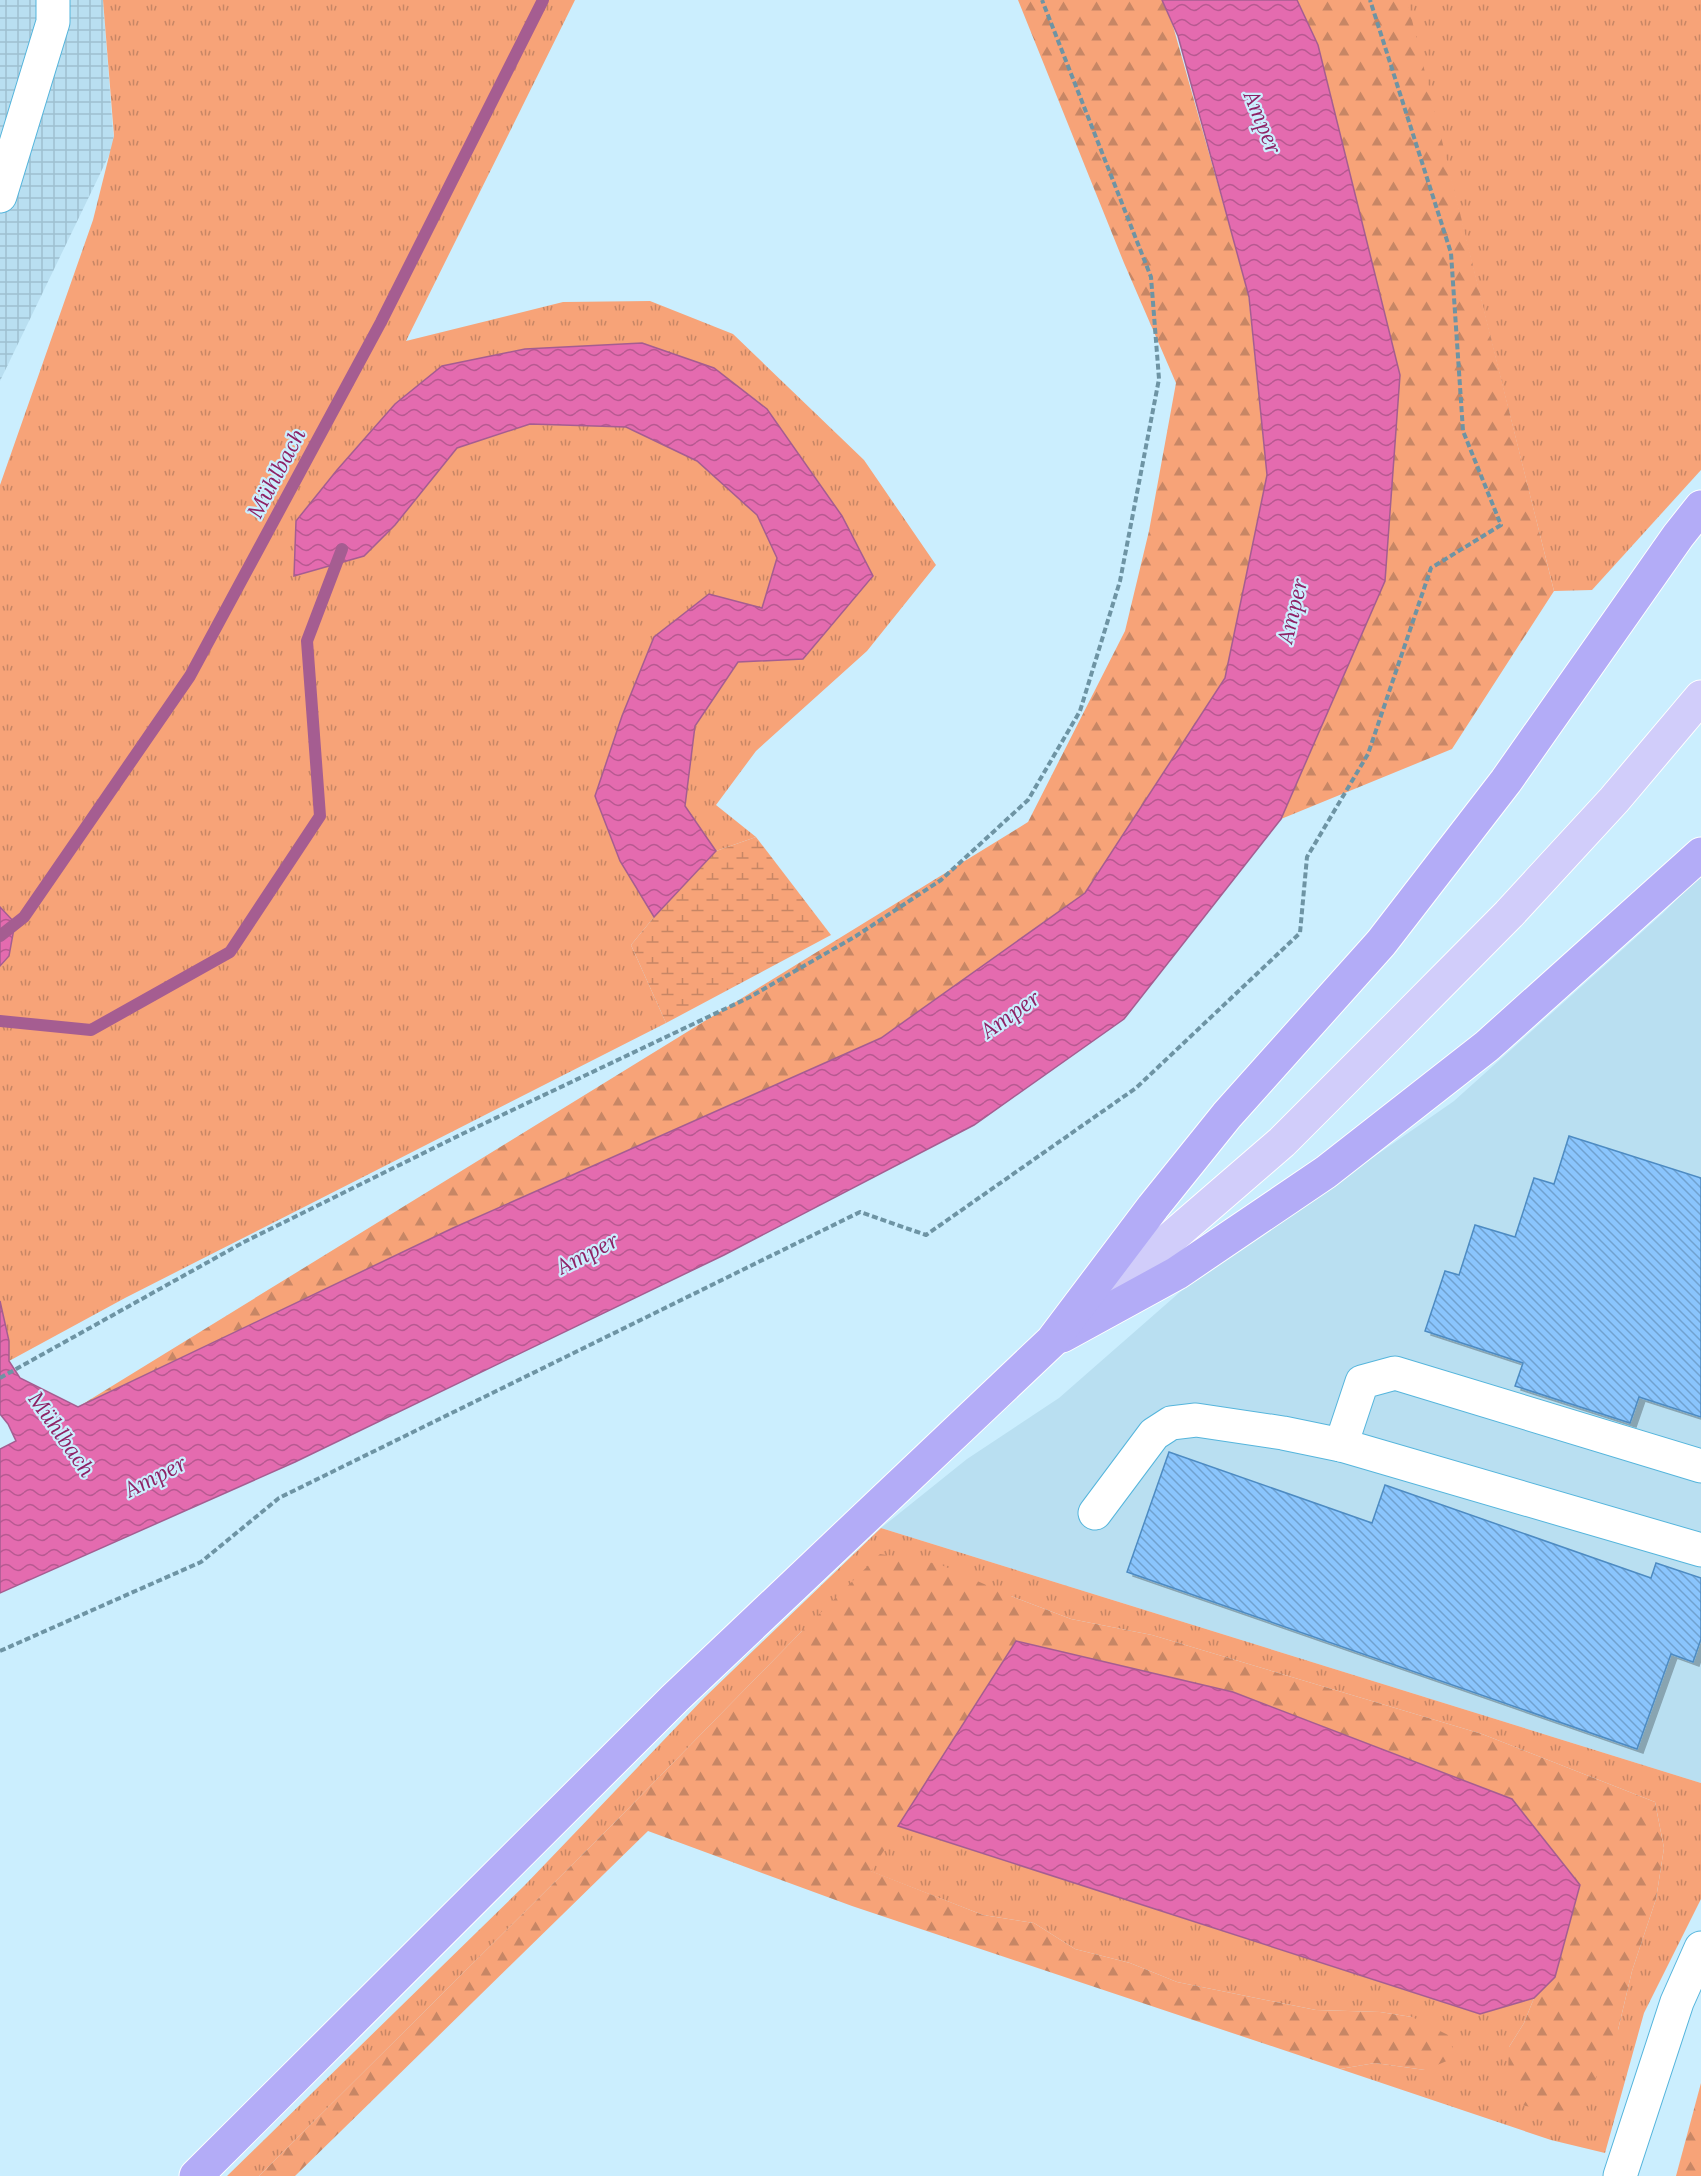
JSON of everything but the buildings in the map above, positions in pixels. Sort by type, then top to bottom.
[{"type":"highway","points":[[196,2176],[675,1698],[1052,1341],[1153,1207],[1227,1115],[1382,943],[1506,781],[1678,536],[1701,507]]},
{"type":"highway","points":[[1052,1341],[1177,1273],[1326,1172],[1487,1046],[1701,854]]},
{"type":"main road","points":[[1052,1341],[1282,1142],[1396,1029],[1509,914],[1614,800],[1701,697]]},
{"type":"street","points":[[0,196],[53,22],[53,0]]},
{"type":"street","points":[[1341,1445],[1362,1382],[1395,1373],[1701,1466]]},
{"type":"street","points":[[1095,1513],[1154,1434],[1171,1423],[1196,1420],[1283,1433],[1341,1445],[1701,1550]]},
{"type":"street","points":[[1620,2176],[1677,2002],[1701,1948]]},
{"type":"path","points":[[0,1378],[244,1242],[460,1135],[750,997],[856,936],[941,880],[1028,800],[1080,711],[1120,580],[1159,379],[1151,277],[1042,0]]},
{"type":"path","points":[[0,1651],[201,1562],[279,1498],[860,1212],[926,1235],[1136,1088],[1300,933],[1307,857],[1368,754],[1431,568],[1500,525],[1463,431],[1451,254],[1370,0]]},
{"type":"shaded area","points":[[0,0],[103,0],[114,145],[0,381]]},
{"type":"shaded area","points":[[1701,875],[1701,1783],[881,1528],[967,1459],[1059,1398],[1180,1292],[1454,1101],[1662,914]]},
{"type":"green space","points":[[103,0],[575,0],[406,341],[563,302],[650,301],[733,334],[864,460],[936,565],[867,651],[756,751],[716,805],[756,837],[716,851],[631,945],[666,1023],[125,1298],[9,1361],[9,1341],[0,1301],[0,966],[9,956],[15,924],[0,907],[0,485],[93,220],[114,136]]},
{"type":"green space","points":[[1018,0],[1162,0],[1173,26],[1248,291],[1267,475],[1225,678],[1085,893],[881,1038],[453,1228],[78,1407],[1028,822],[1125,631],[1149,531],[1176,383],[1124,263]]},
{"type":"green space","points":[[1297,0],[1407,0],[1554,591],[1452,749],[1281,819],[1384,581],[1318,45]]},
{"type":"green space","points":[[1406,0],[1701,0],[1701,470],[1592,590],[1554,591]]},
{"type":"green space","points":[[756,837],[831,935],[666,1023],[631,945],[716,851]]},
{"type":"green space","points":[[881,1528],[1701,1783],[1701,1899],[1644,2013],[1605,2153],[1551,2140],[1340,2069],[1375,2063],[1425,2070],[1412,2017],[1380,2012],[1316,2010],[1177,1982],[1130,1963],[1075,1949],[1034,1923],[983,1915],[870,1871],[898,1826],[1480,2014],[1534,1998],[1524,2023],[1509,2047],[1618,2030],[1632,1971],[1656,1899],[1664,1848],[1655,1802],[1482,1734],[1152,1635],[1071,1619],[1011,1596],[802,1631],[620,1817],[259,2176],[227,2176],[525,1885],[705,1697]]},
{"type":"green space","points":[[880,1554],[939,1564],[1011,1596],[1071,1619],[1152,1635],[1482,1734],[1655,1802],[1664,1848],[1656,1899],[1632,1971],[1618,2030],[1590,2090],[1560,2114],[1522,2105],[1508,2074],[1509,2047],[1524,2023],[1534,1998],[1555,1977],[1512,1799],[1233,1692],[1016,1641],[871,1871],[983,1915],[1034,1923],[1075,1949],[1130,1963],[1177,1982],[1316,2010],[1380,2012],[1412,2017],[1450,2036],[1454,2058],[1425,2070],[1375,2063],[1340,2069],[852,1906],[648,1831],[295,2176],[259,2176],[620,1817]]},
{"type":"green space","points":[[1701,2083],[1701,2176],[1676,2176]]},
{"type":"water","name":"Amper","points":[[1162,0],[1297,0],[1318,45],[1400,375],[1385,581],[1281,819],[1124,1019],[974,1125],[724,1255],[295,1462],[0,1593],[0,1449],[16,1441],[0,1414],[0,1301],[9,1341],[9,1361],[20,1378],[78,1407],[453,1228],[881,1038],[1085,893],[1225,678],[1267,475],[1249,297],[1178,36]]},
{"type":"water","points":[[642,343],[714,368],[767,409],[842,516],[873,576],[803,659],[738,662],[695,726],[685,806],[716,851],[654,917],[620,861],[595,796],[622,716],[654,637],[709,594],[762,608],[777,558],[757,515],[697,461],[626,427],[530,424],[457,448],[395,525],[364,556],[294,576],[296,521],[395,404],[442,366],[525,349]]},
{"type":"water","points":[[0,907],[15,923],[9,956],[0,966]]},
{"type":"water","points":[[1016,1641],[1233,1692],[1512,1799],[1580,1885],[1555,1977],[1534,1998],[1480,2014],[898,1826]]},
{"type":"waterway","name":"Mühlbach","points":[[0,936],[24,917],[190,676],[381,322],[543,0]]},
{"type":"waterway","points":[[0,1021],[91,1030],[230,952],[320,816],[307,641],[342,549]]}]
